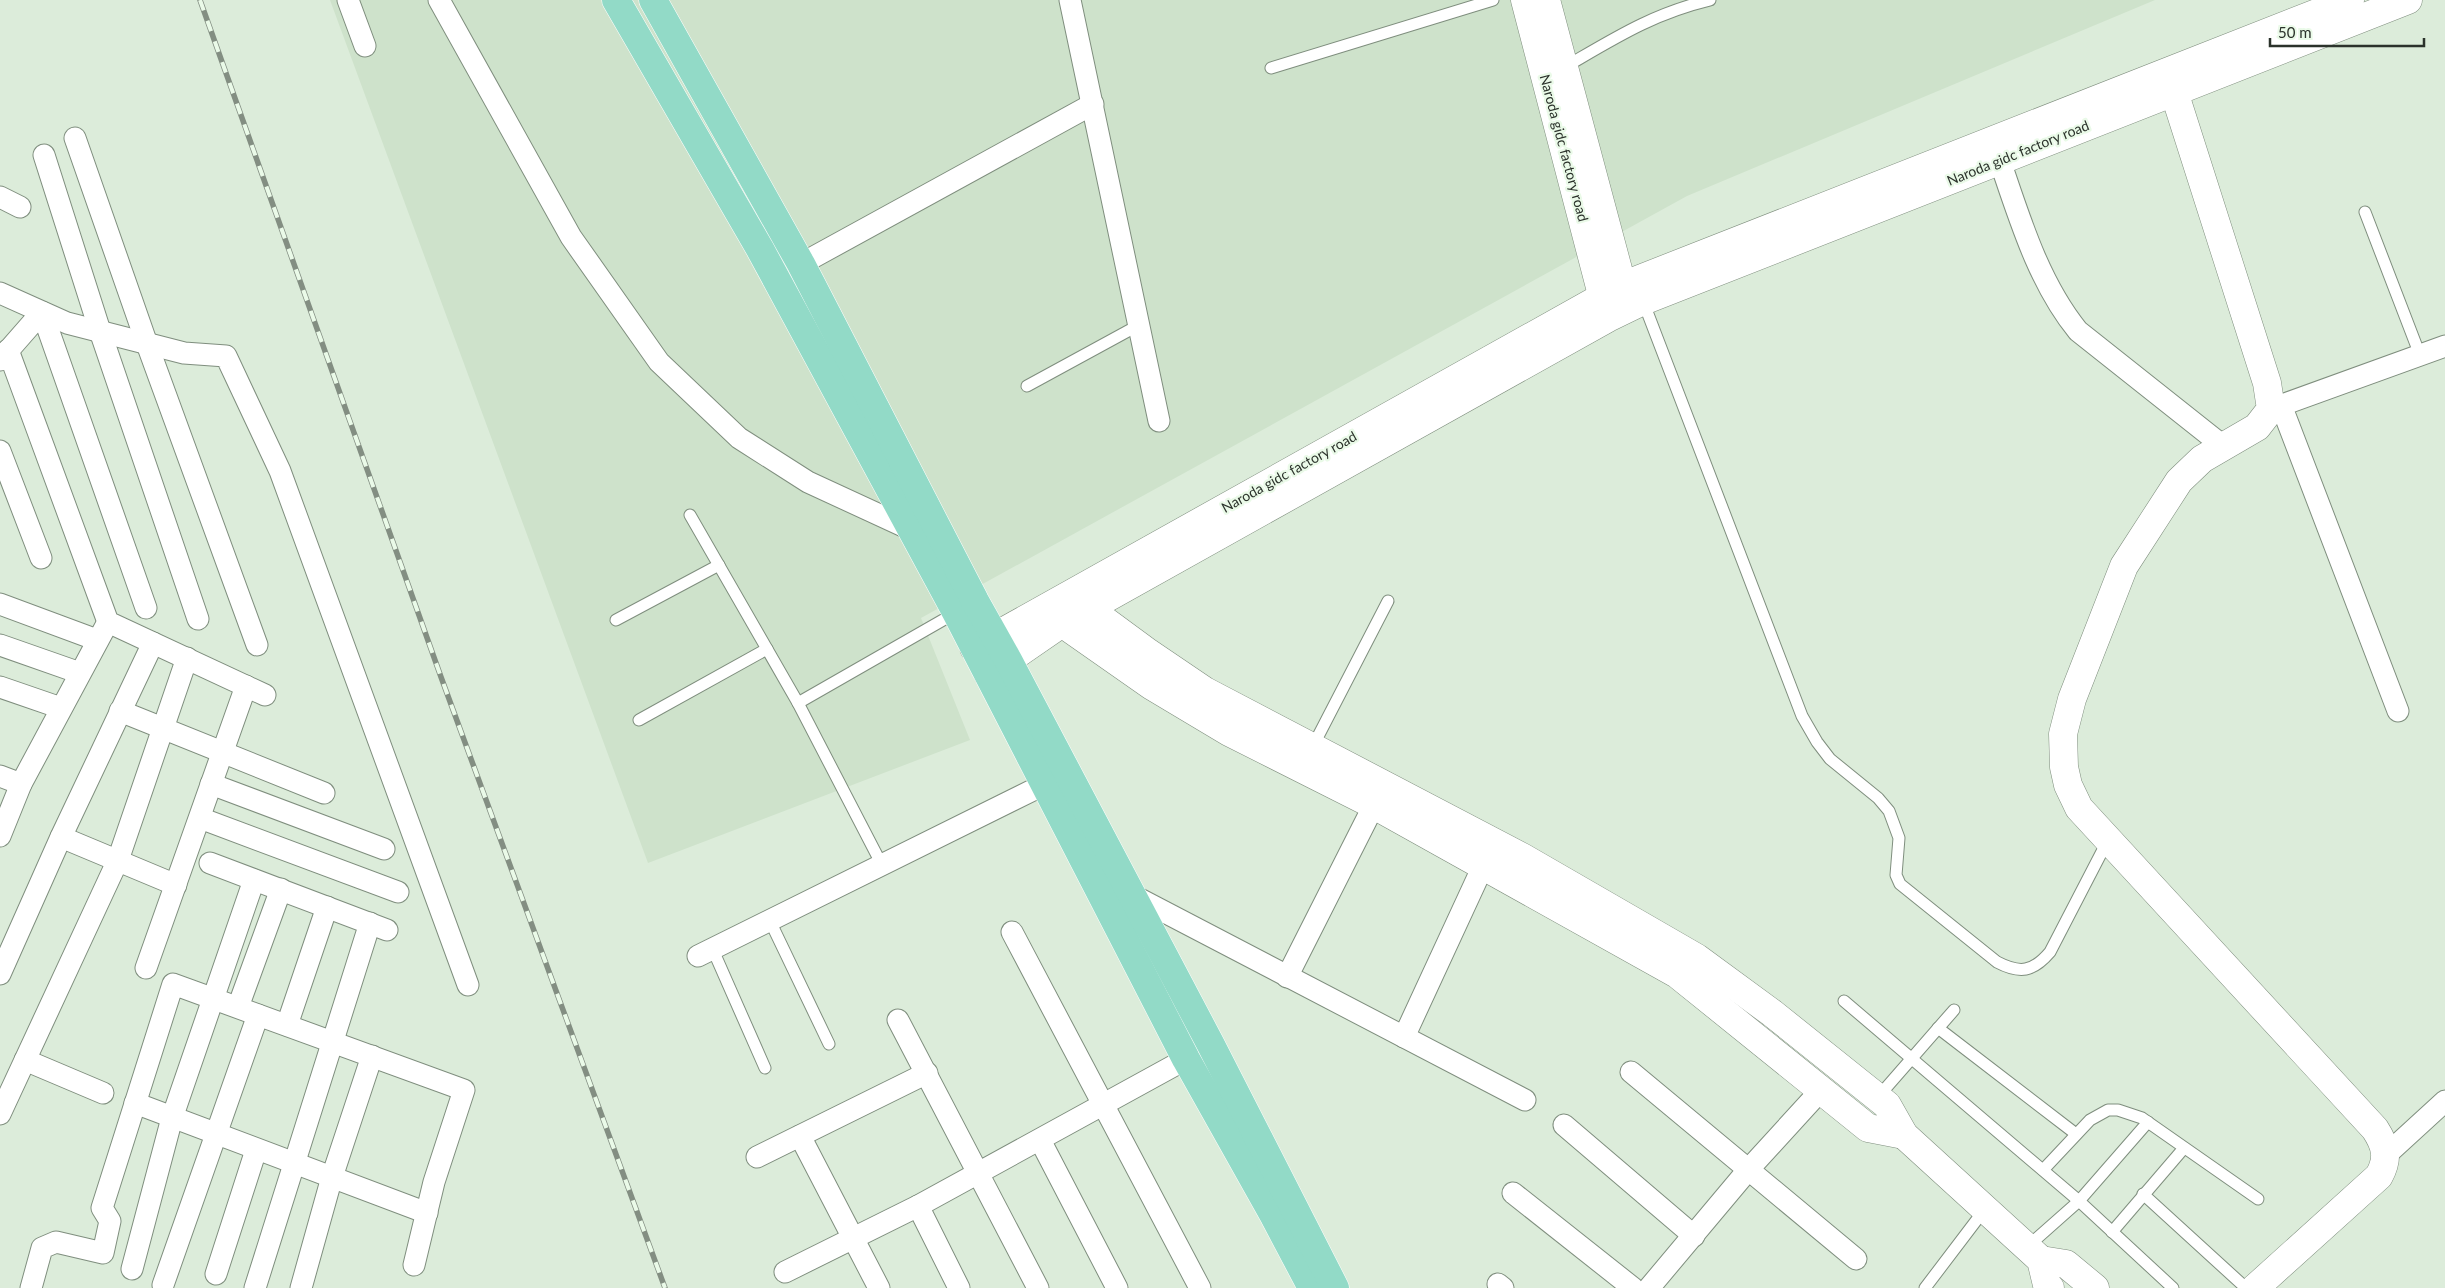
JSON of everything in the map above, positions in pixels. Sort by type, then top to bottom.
[{"type":"main road","points":[[616,0],[760,249],[912,530],[965,607]]},
{"type":"main road","points":[[653,0],[801,264],[965,607],[998,667],[1132,895],[1336,1288]]},
{"type":"main road","points":[[998,667],[1045,784],[1186,1059],[1312,1288]]},
{"type":"street","points":[[348,0],[365,46]]},
{"type":"street","points":[[440,0],[572,237],[659,362],[739,438],[808,482],[912,530]]},
{"type":"street","points":[[1070,0],[1159,421]]},
{"type":"street","name":"Naroda gidc factory road","points":[[1525,0],[1621,302]]},
{"type":"street","name":"Naroda gidc factory road","points":[[1546,0],[1621,302]]},
{"type":"street","name":"Naroda gidc factory road","points":[[985,642],[1054,616],[1621,302],[2170,82],[2350,0]]},
{"type":"street","name":"Naroda gidc factory road","points":[[1621,302],[2000,162],[2135,106],[2170,82],[2408,0]]},
{"type":"street","points":[[2170,82],[2276,407],[2398,711]]},
{"type":"street","points":[[801,264],[1093,104]]},
{"type":"street","points":[[75,138],[147,344],[257,645]]},
{"type":"street","points":[[44,154],[100,332],[198,619]]},
{"type":"street","points":[[2000,162],[2042,273],[2062,312],[2078,331],[2223,446]]},
{"type":"street","points":[[0,198],[20,207]]},
{"type":"street","points":[[0,293],[67,323],[184,353],[226,356],[280,471],[468,986]]},
{"type":"street","points":[[42,312],[4,356],[108,622],[256,691],[223,753],[146,968]]},
{"type":"street","points":[[42,312],[146,608]]},
{"type":"street","points":[[2255,1288],[2379,1176],[2384,1166],[2386,1155],[2375,1129],[2079,808],[2068,784],[2064,767],[2063,734],[2072,699],[2124,566],[2179,481],[2202,459],[2257,427],[2276,407],[2445,346]]},
{"type":"street","points":[[0,451],[41,558]]},
{"type":"street","points":[[1079,602],[1205,691],[1522,857],[1698,958],[1772,1013],[1878,1097],[1887,1105],[1904,1135],[2034,1253],[2066,1264],[2095,1288]]},
{"type":"street","points":[[0,604],[97,640]]},
{"type":"street","points":[[1054,616],[1190,710],[1484,864],[1677,974],[1868,1128],[1904,1135]]},
{"type":"street","name":"Naroda gidc factory road","points":[[998,667],[1054,616]]},
{"type":"street","points":[[0,836],[20,784],[108,622]]},
{"type":"street","points":[[0,974],[61,837],[153,643]]},
{"type":"street","points":[[0,645],[80,673]]},
{"type":"street","points":[[0,1114],[118,860],[187,658]]},
{"type":"street","points":[[0,687],[62,708]]},
{"type":"street","points":[[120,711],[324,793]]},
{"type":"street","points":[[0,776],[20,784]]},
{"type":"street","points":[[211,784],[384,849]]},
{"type":"street","points":[[705,953],[1045,784]]},
{"type":"street","points":[[1287,976],[1374,805]]},
{"type":"street","points":[[200,818],[398,892]]},
{"type":"street","points":[[61,837],[176,884]]},
{"type":"street","points":[[210,863],[378,926],[332,1042],[255,1288]]},
{"type":"street","points":[[1404,1037],[1484,864]]},
{"type":"street","points":[[132,1269],[172,1118],[212,997],[254,880]]},
{"type":"street","points":[[238,1007],[281,889]]},
{"type":"street","points":[[1132,895],[1525,1100]]},
{"type":"street","points":[[287,1025],[327,907]]},
{"type":"street","points":[[1012,932],[1200,1288]]},
{"type":"street","points":[[31,1288],[42,1248],[48,1243],[56,1242],[103,1253],[110,1221],[102,1208],[173,984],[464,1090],[434,1182],[414,1265]]},
{"type":"street","points":[[163,1284],[258,1015]]},
{"type":"street","points":[[898,1020],[1038,1288]]},
{"type":"street","points":[[301,1288],[332,1177],[372,1056]]},
{"type":"street","points":[[785,1272],[918,1206],[1186,1059]]},
{"type":"street","points":[[25,1060],[103,1093]]},
{"type":"street","points":[[1631,1072],[1856,1258]]},
{"type":"street","points":[[757,1157],[927,1073]]},
{"type":"street","points":[[1650,1288],[1748,1170],[1822,1089]]},
{"type":"street","points":[[2386,1155],[2445,1101]]},
{"type":"street","points":[[135,1103],[427,1213]]},
{"type":"street","points":[[1564,1125],[1694,1236]]},
{"type":"street","points":[[800,1136],[879,1288]]},
{"type":"street","points":[[1040,1140],[1117,1288]]},
{"type":"street","points":[[216,1274],[256,1150]]},
{"type":"street","points":[[1513,1193],[1632,1288]]},
{"type":"street","points":[[918,1206],[959,1288]]},
{"type":"street","points":[[2034,1253],[2050,1288]]},
{"type":"lane","points":[[1271,68],[1493,0]]},
{"type":"lane","points":[[1563,68],[1645,21],[1673,10],[1710,0]]},
{"type":"lane","points":[[2365,212],[2420,355]]},
{"type":"lane","points":[[1621,302],[1802,716],[1817,742],[1830,758],[1866,788],[1889,811],[1900,838],[1896,875],[1900,884],[1997,962],[2009,968],[2032,968],[2041,963],[2050,952],[2108,840]]},
{"type":"lane","points":[[1027,386],[1138,325]]},
{"type":"lane","points":[[690,515],[798,703],[882,865]]},
{"type":"lane","points":[[616,620],[719,565]]},
{"type":"lane","points":[[1312,748],[1388,601]]},
{"type":"lane","points":[[798,703],[965,607]]},
{"type":"lane","points":[[639,720],[767,649]]},
{"type":"lane","points":[[770,921],[829,1044]]},
{"type":"lane","points":[[705,953],[765,1068]]},
{"type":"lane","points":[[1844,1001],[2043,1170],[2173,1288]]},
{"type":"lane","points":[[1878,1097],[1954,1010]]},
{"type":"lane","points":[[1938,1028],[2076,1134]]},
{"type":"lane","points":[[2043,1170],[2090,1120],[2108,1110],[2131,1113],[2148,1122],[2258,1199]]},
{"type":"lane","points":[[2034,1253],[2148,1122]]},
{"type":"lane","points":[[2112,1232],[2184,1148]]},
{"type":"lane","points":[[2143,1194],[2246,1288]]},
{"type":"lane","points":[[1925,1288],[1985,1209]]},
{"type":"shaded area","points":[[330,0],[2155,0],[1687,196],[921,618],[970,740],[648,863]]},
{"type":"railway","points":[[200,0],[441,677],[665,1288]]}]
